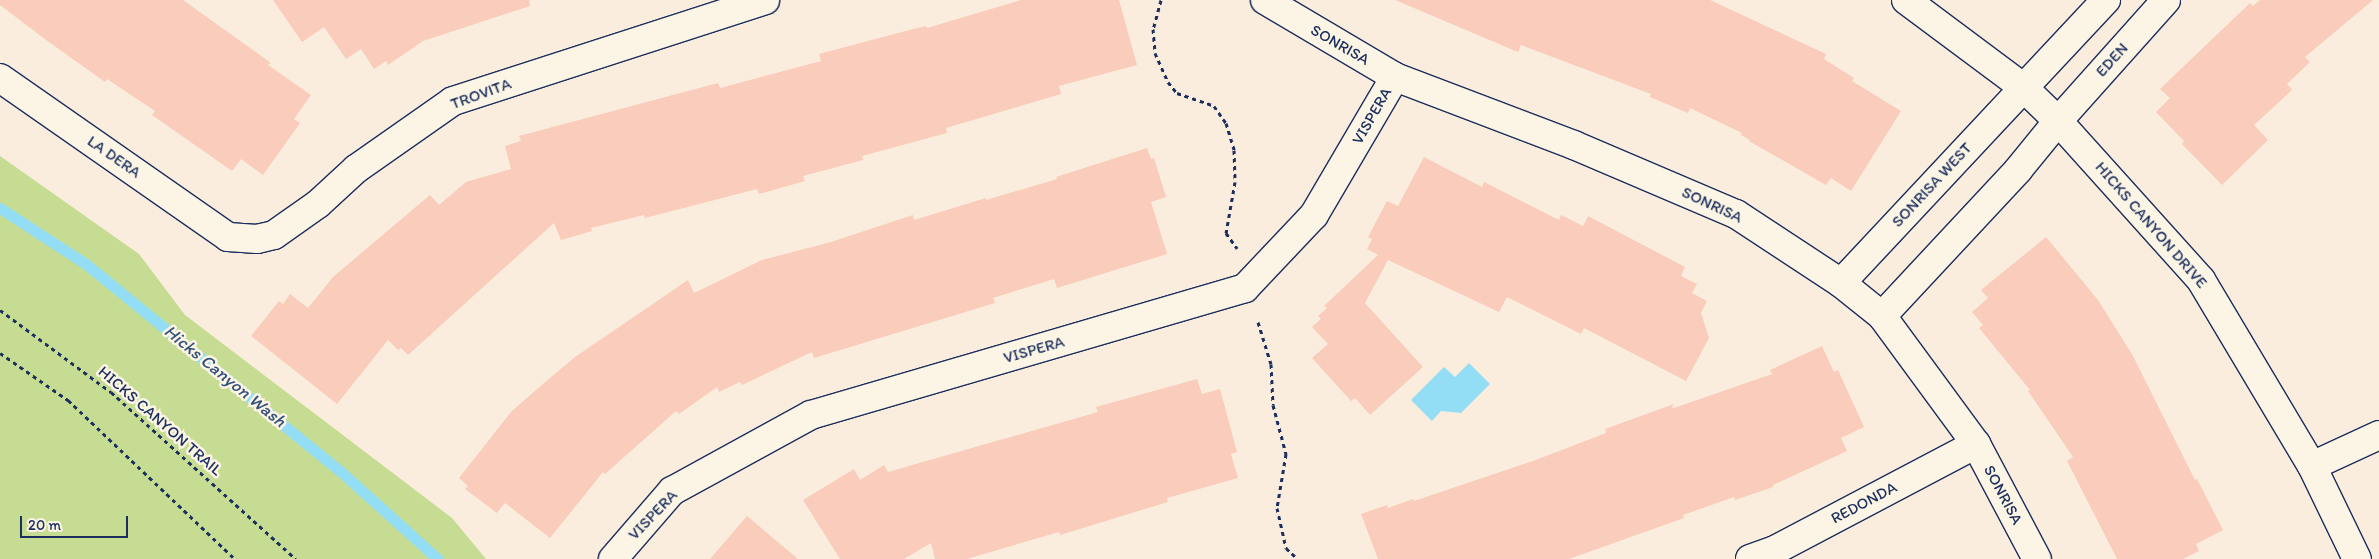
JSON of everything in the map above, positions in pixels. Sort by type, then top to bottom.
[{"type":"street","name":"TROVITA","points":[[228,237],[257,239],[274,235],[318,204],[356,169],[453,102],[765,0]]},
{"type":"street","name":"SONRISA","points":[[1265,0],[1395,77],[1574,146],[1736,214],[1841,283],[1882,316],[1976,444],[2036,559]]},
{"type":"street","name":"HICKS CANYON DRIVE","points":[[1906,0],[2024,88],[2058,121],[2201,280],[2312,466],[2357,559]]},
{"type":"street","points":[[2024,88],[2106,0]]},
{"type":"street","name":"EDEN","points":[[2058,121],[2166,0]]},
{"type":"street","name":"VISPERA","points":[[613,559],[672,491],[810,415],[1245,288],[1314,215],[1395,77]]},
{"type":"street","name":"LA DERA","points":[[0,78],[228,237]]},
{"type":"street","name":"SONRISA WEST","points":[[1841,283],[2024,88]]},
{"type":"street","points":[[1882,316],[2018,170],[2058,121]]},
{"type":"street","points":[[2312,466],[2379,435]]},
{"type":"street","name":"REDONDA","points":[[1750,559],[1777,550],[1976,444]]},
{"type":"path","points":[[1161,0],[1153,29],[1154,53],[1168,82],[1177,94],[1214,106],[1226,123],[1234,150],[1235,182],[1226,233],[1242,254]]},
{"type":"path","name":"HICKS CANYON TRAIL","points":[[0,310],[111,392],[296,559]]},
{"type":"path","points":[[1258,322],[1271,364],[1273,405],[1286,454],[1277,508],[1286,548],[1298,559]]},
{"type":"path","points":[[0,352],[68,400],[235,559]]},
{"type":"green space","points":[[0,156],[139,254],[185,315],[452,518],[486,559],[0,559]]},
{"type":"water","points":[[1469,363],[1490,384],[1461,413],[1441,411],[1432,421],[1411,400],[1444,367],[1455,377]]},
{"type":"building","points":[[0,0],[183,0],[271,63],[268,65],[311,95],[294,119],[300,123],[263,175],[241,159],[232,171],[152,115],[155,111],[107,79],[105,82],[42,37],[0,5]]},
{"type":"building","points":[[273,0],[529,0],[530,6],[423,41],[388,65],[386,61],[374,69],[361,49],[346,59],[324,27],[302,42]]},
{"type":"building","points":[[1021,0],[1119,0],[1137,65],[1059,86],[1061,94],[946,128],[947,133],[862,156],[863,160],[803,176],[805,181],[759,194],[757,189],[645,218],[644,215],[591,228],[592,231],[561,240],[554,223],[408,355],[401,348],[398,350],[388,340],[337,404],[251,336],[279,301],[283,304],[290,294],[308,308],[333,277],[430,195],[439,205],[466,182],[511,169],[505,146],[521,141],[519,136],[718,83],[720,88],[821,61],[819,54],[917,28],[926,26],[927,28]]},
{"type":"building","points":[[1395,0],[1710,0],[1826,54],[1824,59],[1854,78],[1852,81],[1901,111],[1851,191],[1831,178],[1826,185],[1749,141],[1741,135],[1742,133],[1690,108],[1688,113],[1650,97],[1651,94],[1521,45],[1518,52]]},
{"type":"building","points":[[2260,0],[2373,0],[2305,57],[2310,62],[2287,84],[2292,90],[2254,125],[2268,140],[2222,185],[2182,144],[2184,141],[2156,112],[2170,98],[2160,89],[2250,3],[2253,6]]},
{"type":"building","points":[[1147,148],[1151,159],[1154,158],[1166,197],[1151,202],[1167,254],[1057,288],[1054,279],[993,298],[995,303],[814,358],[812,352],[742,385],[740,382],[719,392],[717,387],[679,414],[676,411],[605,474],[603,472],[550,538],[505,503],[497,513],[465,489],[468,486],[459,478],[511,412],[544,383],[575,357],[688,280],[694,293],[762,260],[831,242],[913,215],[914,220],[986,198],[986,200],[1057,179],[1056,177]]},
{"type":"building","points":[[1424,157],[1482,187],[1484,182],[1559,220],[1561,215],[1583,226],[1588,216],[1685,267],[1681,276],[1697,284],[1692,293],[1707,301],[1701,313],[1709,338],[1686,381],[1584,328],[1581,334],[1507,297],[1499,312],[1388,260],[1365,303],[1423,367],[1370,415],[1355,398],[1351,401],[1312,358],[1328,344],[1312,327],[1321,319],[1318,316],[1327,308],[1324,306],[1378,255],[1367,249],[1372,239],[1368,237],[1387,201],[1398,206]]},
{"type":"building","points":[[2046,237],[2098,300],[2133,356],[2195,480],[2197,479],[2223,530],[2196,544],[2199,551],[2183,559],[2117,559],[2067,461],[2073,457],[2028,391],[2030,390],[1979,328],[1983,325],[1972,312],[1988,298],[1981,290]]},
{"type":"building","points":[[1822,346],[1834,372],[1838,370],[1864,427],[1841,438],[1847,451],[1773,485],[1773,487],[1735,500],[1734,497],[1683,515],[1684,518],[1569,559],[1378,559],[1361,514],[1387,505],[1388,508],[1413,499],[1414,501],[1533,461],[1606,433],[1605,429],[1674,404],[1671,409],[1772,374],[1770,370]]},
{"type":"building","points":[[1197,379],[1202,394],[1220,389],[1237,452],[1231,454],[1238,478],[1167,498],[1168,502],[1060,535],[1059,532],[967,559],[935,559],[931,543],[904,559],[840,559],[803,500],[854,469],[860,480],[884,465],[888,472],[1098,412],[1096,407]]},
{"type":"building","points":[[747,516],[798,559],[710,559]]},
{"type":"waterway","name":"Hicks Canyon Wash","points":[[0,208],[86,264],[339,470],[438,559]]}]
